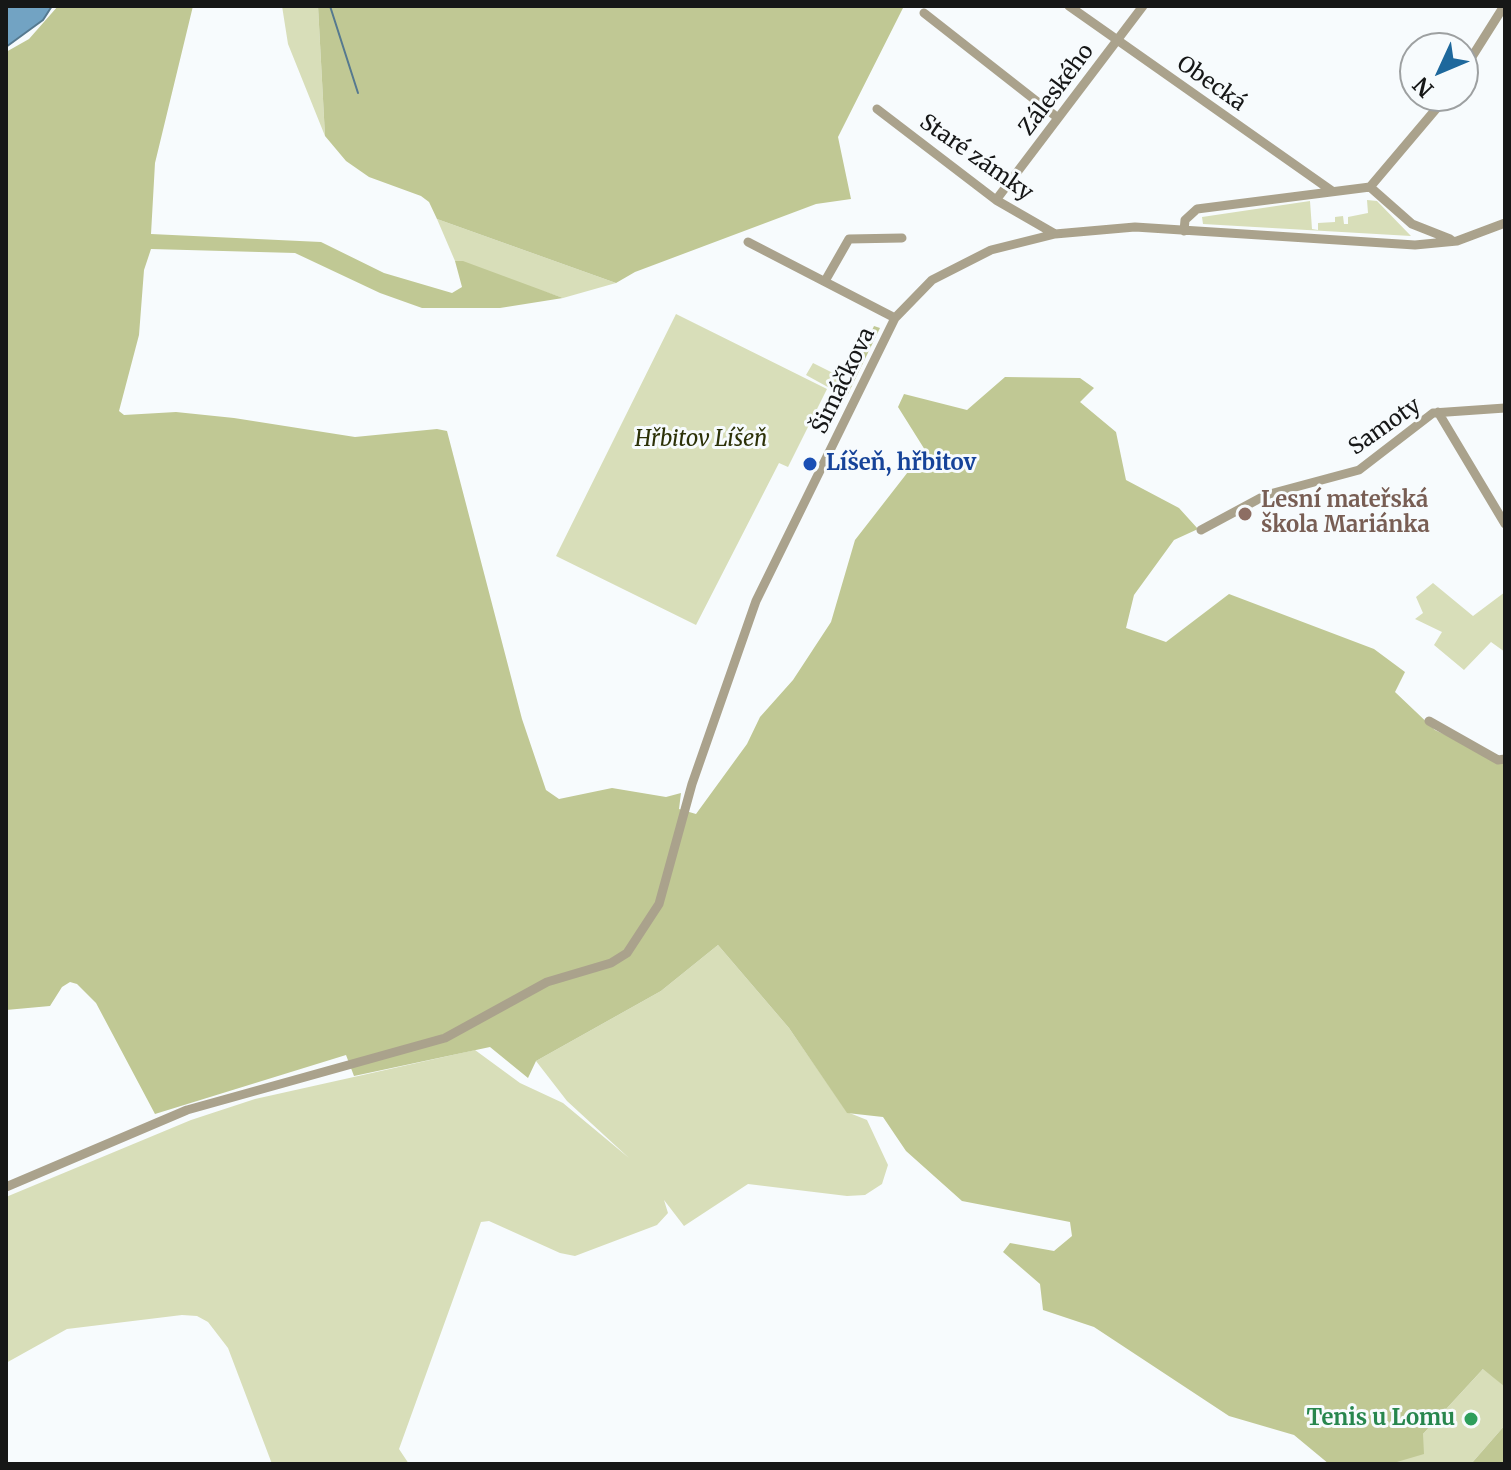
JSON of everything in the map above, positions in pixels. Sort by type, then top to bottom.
[{"type":"street","name":"Obecká","points":[[1069,6],[1332,191]]},
{"type":"street","name":"Záleského","points":[[996,200],[1143,6]]},
{"type":"street","points":[[1479,46],[1504,6]]},
{"type":"street","points":[[924,13],[1058,118]]},
{"type":"street","name":"Staré zámky","points":[[877,109],[996,200],[1055,234]]},
{"type":"street","points":[[1184,231],[1185,220],[1197,209],[1370,187],[1433,112]]},
{"type":"street","points":[[1370,187],[1412,224],[1457,241]]},
{"type":"street","name":"Šimáčkova","points":[[6,1187],[187,1110],[445,1038],[547,982],[611,963],[634,944],[659,904],[689,795],[756,601],[895,318],[932,280],[991,250],[1055,234],[1135,227],[1381,245],[1457,241],[1505,223]]},
{"type":"street","points":[[825,281],[849,239],[902,238]]},
{"type":"street","points":[[748,242],[895,318]]},
{"type":"street","name":"Samoty","points":[[1201,530],[1266,495],[1359,470],[1438,412],[1505,408]]},
{"type":"street","points":[[1438,412],[1505,524]]},
{"type":"street","points":[[1429,721],[1498,760],[1505,759]]},
{"type":"green space","points":[[58,6],[193,6],[155,163],[151,234],[321,242],[384,273],[452,293],[462,287],[455,261],[463,261],[563,298],[500,308],[422,308],[380,293],[295,253],[151,249],[144,270],[139,335],[119,411],[124,415],[176,412],[234,418],[355,437],[437,429],[447,431],[522,719],[546,790],[559,799],[612,788],[666,797],[681,793],[679,809],[696,814],[747,744],[760,717],[793,680],[831,622],[855,540],[925,450],[898,407],[904,394],[967,410],[1005,377],[1080,378],[1094,388],[1080,402],[1116,432],[1126,480],[1179,508],[1198,529],[1174,540],[1134,595],[1126,628],[1166,642],[1229,594],[1374,649],[1405,672],[1395,692],[1435,730],[1505,763],[1505,1387],[1483,1369],[1423,1434],[1424,1454],[1390,1464],[1329,1464],[1294,1435],[1229,1416],[1094,1327],[1043,1310],[1040,1284],[1003,1252],[1010,1243],[1054,1251],[1072,1236],[1070,1222],[962,1201],[906,1151],[883,1117],[847,1113],[789,1028],[718,945],[661,991],[536,1061],[528,1078],[490,1047],[354,1076],[346,1055],[155,1114],[96,1003],[77,984],[70,982],[62,987],[50,1006],[6,1010],[6,52],[29,39]]},
{"type":"green space","points":[[282,6],[318,6],[325,136],[288,44]]},
{"type":"green space","points":[[318,6],[904,6],[838,137],[851,199],[816,204],[635,272],[616,283],[437,219],[429,202],[421,196],[369,177],[346,161],[325,136]]},
{"type":"green space","points":[[1367,200],[1377,201],[1411,236],[1203,224],[1202,217],[1310,201],[1312,229],[1318,230],[1318,223],[1335,222],[1335,217],[1343,216],[1344,224],[1348,224],[1348,217],[1368,213]]},
{"type":"green space","points":[[437,219],[616,283],[563,298],[455,261]]},
{"type":"green space","name":"Hřbitov Líšeň","points":[[676,314],[827,389],[788,467],[779,463],[696,625],[556,556]]},
{"type":"green space","points":[[874,326],[880,328],[848,394],[843,392]]},
{"type":"green space","points":[[813,363],[847,380],[843,392],[848,394],[829,423],[835,391],[806,375]]},
{"type":"green space","points":[[1433,583],[1473,616],[1505,592],[1505,652],[1491,642],[1464,670],[1434,645],[1442,632],[1415,619],[1423,613],[1416,597]]},
{"type":"green space","points":[[718,945],[789,1028],[847,1112],[867,1120],[888,1165],[882,1184],[865,1195],[847,1196],[748,1184],[684,1226],[664,1200],[668,1213],[657,1225],[575,1256],[560,1253],[489,1221],[481,1222],[399,1449],[409,1464],[272,1464],[228,1348],[208,1322],[197,1316],[182,1315],[67,1329],[6,1363],[6,1197],[191,1120],[255,1099],[475,1050],[520,1083],[563,1103],[629,1158],[567,1101],[536,1061],[661,991]]},
{"type":"green space","name":"Tenis u Lomu","points":[[1484,1368],[1505,1387],[1505,1425],[1471,1464],[1390,1464],[1423,1434]]},
{"type":"green space","points":[[1505,1425],[1505,1464],[1471,1464]]},
{"type":"water","points":[[6,6],[52,6],[43,20],[6,47]]},
{"type":"waterway","points":[[330,6],[358,93]]},
{"type":"place","name":"Líšeň, hřbitov","points":[[810,464]]},
{"type":"place","name":"Lesní mateřská škola Mariánka","points":[[1245,514]]},
{"type":"place","name":"Tenis u Lomu","points":[[1471,1419]]}]
